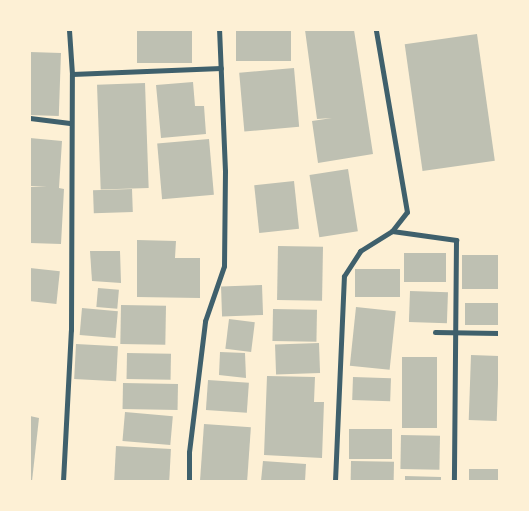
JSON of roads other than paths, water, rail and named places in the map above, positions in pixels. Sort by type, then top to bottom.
[{"type":"street","points":[[63,481],[71,330],[70,123],[72,74],[69,30]]},
{"type":"street","points":[[189,481],[189,452],[205,321],[224,266],[225,171],[219,30]]},
{"type":"street","points":[[335,481],[344,276],[360,251],[392,231],[407,212],[376,30]]},
{"type":"street","points":[[72,74],[221,68]]},
{"type":"street","points":[[30,118],[70,123]]},
{"type":"street","points":[[392,231],[456,240],[457,333],[454,481]]},
{"type":"street","points":[[435,332],[499,333]]}]
